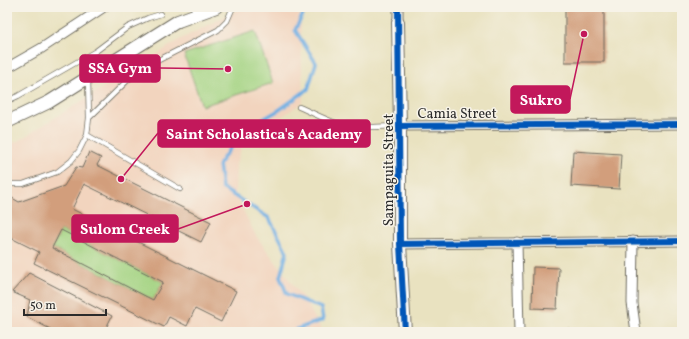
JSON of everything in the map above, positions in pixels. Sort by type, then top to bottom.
[{"type":"street","points":[[7,68],[42,48],[104,7]]},
{"type":"street","points":[[7,122],[49,102],[178,21],[216,7]]},
{"type":"street","name":"Sampaguita Street","points":[[398,7],[400,244],[405,332]]},
{"type":"street","name":"Camia Street","points":[[400,126],[682,124]]},
{"type":"street","points":[[400,244],[682,240]]},
{"type":"street","points":[[633,241],[632,303],[636,332]]},
{"type":"street","points":[[517,242],[519,332]]},
{"type":"lane","points":[[89,118],[137,71],[218,30],[227,21],[233,7]]},
{"type":"lane","points":[[7,101],[96,50],[128,27],[161,14]]},
{"type":"lane","points":[[7,184],[23,184],[56,172],[71,161],[79,151],[87,135],[89,118],[88,78]]},
{"type":"lane","points":[[299,107],[335,123],[350,126],[368,128],[400,126]]},
{"type":"lane","points":[[87,135],[180,189]]},
{"type":"shaded area","points":[[243,7],[300,7],[303,102],[243,143],[236,164],[235,194],[256,236],[304,299],[323,332],[7,332],[7,145],[18,141],[181,39]]},
{"type":"green space","points":[[255,31],[273,83],[202,106],[184,54]]},
{"type":"green space","points":[[61,230],[163,282],[153,300],[52,248]]},
{"type":"building","points":[[565,7],[604,7],[604,62],[565,62]]},
{"type":"building","points":[[573,151],[621,154],[619,189],[571,186]]},
{"type":"building","points":[[89,152],[101,158],[97,165],[211,222],[201,242],[84,184],[72,209],[236,291],[221,322],[195,309],[187,326],[169,317],[164,327],[34,263],[39,252],[7,236],[7,195],[19,202],[64,186],[76,167],[82,168]],"holes":[[[61,230],[163,282],[153,300],[52,248]]]},
{"type":"building","points":[[533,267],[559,268],[557,309],[532,308]]},
{"type":"building","points":[[29,273],[112,316],[104,332],[56,332],[27,317],[30,300],[12,292]]},
{"type":"building","points":[[570,328],[571,332],[555,332],[555,331]]},
{"type":"waterway","points":[[294,332],[297,329],[323,320],[321,308],[287,294],[280,277],[287,252],[269,218],[222,188],[219,164],[241,132],[279,110],[308,89],[316,63],[295,30],[307,7]]},
{"type":"cycle path","points":[[398,7],[400,244],[405,332]]},
{"type":"cycle path","points":[[400,126],[682,124]]},
{"type":"cycle path","points":[[400,244],[682,241]]},
{"type":"place","name":"Sukro","points":[[584,34]]},
{"type":"place","name":"SSA Gym","points":[[228,69]]},
{"type":"place","name":"Saint Scholastica's Academy","points":[[121,179]]},
{"type":"place","name":"Sulom Creek","points":[[247,204]]}]
